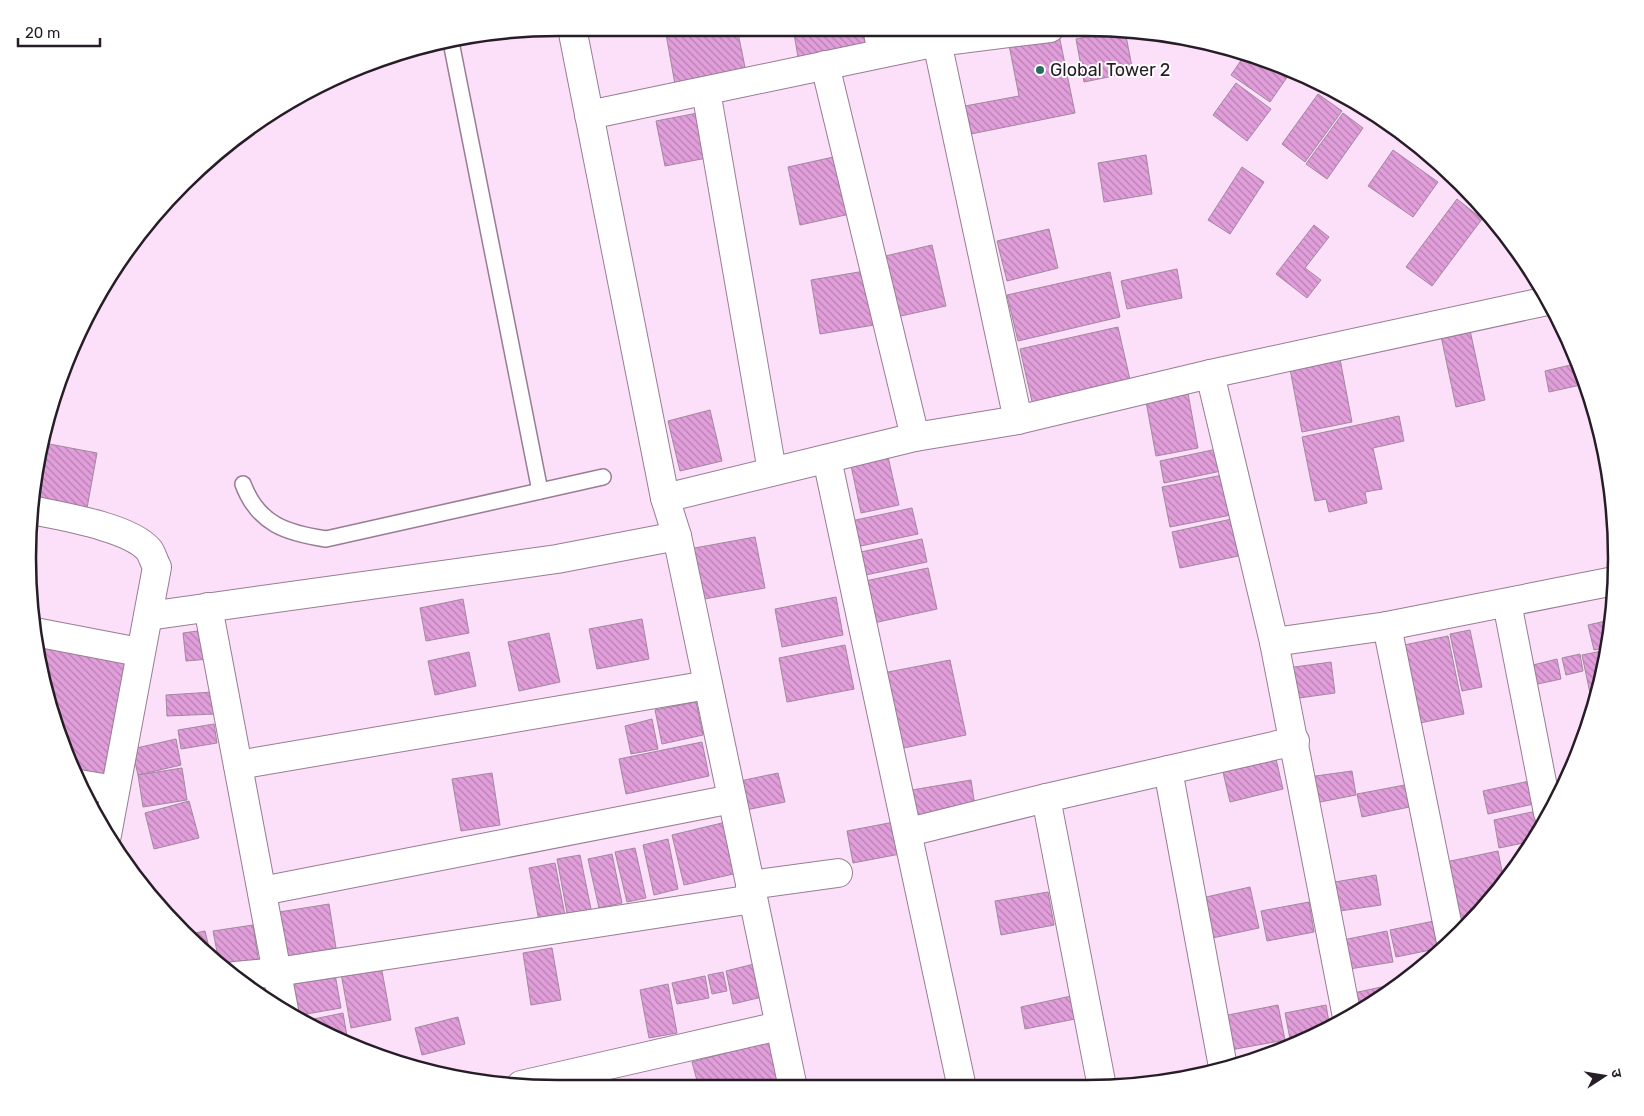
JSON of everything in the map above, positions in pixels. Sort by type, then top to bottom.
[{"type":"street","points":[[574,36],[664,498],[677,536],[791,1080]]},
{"type":"street","points":[[589,115],[825,65],[879,40],[937,42],[985,36]]},
{"type":"street","points":[[937,42],[1018,420]]},
{"type":"street","points":[[825,65],[915,437]]},
{"type":"street","points":[[706,91],[772,470]]},
{"type":"street","points":[[664,498],[772,470],[827,459],[915,437],[1018,420],[1210,374],[1541,302]]},
{"type":"street","points":[[1210,374],[1274,642],[1295,741],[1346,1011]]},
{"type":"street","points":[[827,459],[960,1080]]},
{"type":"street","points":[[38,512],[84,521],[137,539],[150,550],[157,567],[139,652],[109,824]]},
{"type":"street","points":[[148,616],[557,558],[677,536]]},
{"type":"street","points":[[1274,642],[1387,626],[1607,582]]},
{"type":"street","points":[[1508,603],[1546,804]]},
{"type":"street","points":[[208,606],[282,1001]]},
{"type":"street","points":[[1387,626],[1449,932]]},
{"type":"street","points":[[42,633],[139,652]]},
{"type":"street","points":[[238,765],[708,686]]},
{"type":"street","points":[[908,832],[1046,798],[1295,741]]},
{"type":"street","points":[[1168,770],[1222,1062]]},
{"type":"street","points":[[88,786],[115,790]]},
{"type":"street","points":[[262,890],[732,798]]},
{"type":"street","points":[[1046,798],[1101,1080]]},
{"type":"street","points":[[244,975],[277,972],[752,892],[838,873]]},
{"type":"street","points":[[545,1080],[780,1026]]},
{"type":"lane","points":[[452,47],[540,490]]},
{"type":"lane","points":[[243,484],[250,501],[264,518],[302,535],[326,539],[603,477]]},
{"type":"building","points":[[666,36],[739,36],[747,77],[676,90]]},
{"type":"building","points":[[794,36],[869,36],[870,43],[798,57]]},
{"type":"building","points":[[896,36],[923,36],[897,41]]},
{"type":"building","name":"Global Tower 2","points":[[1059,36],[1075,113],[971,134],[965,106],[1019,96],[1009,45]]},
{"type":"building","points":[[1091,36],[1126,38],[1133,72],[1084,82],[1076,39]]},
{"type":"building","points":[[1241,60],[1287,77],[1270,102],[1231,75]]},
{"type":"building","points":[[1236,83],[1271,109],[1247,141],[1213,115]]},
{"type":"building","points":[[1318,94],[1342,111],[1305,162],[1282,144]]},
{"type":"building","points":[[703,112],[712,157],[665,166],[656,121]]},
{"type":"building","points":[[1343,113],[1363,128],[1327,179],[1306,164]]},
{"type":"building","points":[[1393,150],[1438,182],[1413,217],[1368,186]]},
{"type":"building","points":[[1146,155],[1152,194],[1104,202],[1098,163]]},
{"type":"building","points":[[838,156],[850,214],[800,225],[788,167]]},
{"type":"building","points":[[1242,167],[1264,182],[1230,234],[1208,220]]},
{"type":"building","points":[[1457,199],[1482,219],[1432,286],[1406,267]]},
{"type":"building","points":[[1314,225],[1329,237],[1305,268],[1321,280],[1307,298],[1276,274]]},
{"type":"building","points":[[1049,229],[1058,268],[1007,281],[997,241]]},
{"type":"building","points":[[932,245],[946,306],[892,318],[877,258]]},
{"type":"building","points":[[1177,269],[1182,298],[1127,309],[1121,281]]},
{"type":"building","points":[[865,271],[874,325],[820,334],[811,280]]},
{"type":"building","points":[[1110,272],[1120,317],[1018,341],[1007,295]]},
{"type":"building","points":[[1118,327],[1131,384],[1033,406],[1020,349]]},
{"type":"building","points":[[1470,330],[1485,400],[1456,407],[1441,336]]},
{"type":"building","points":[[1340,359],[1352,422],[1302,432],[1290,369]]},
{"type":"building","points":[[1571,365],[1578,385],[1549,392],[1545,371]]},
{"type":"building","points":[[1187,388],[1198,448],[1156,456],[1145,396]]},
{"type":"building","points":[[710,410],[722,461],[680,471],[668,421]]},
{"type":"building","points":[[1399,416],[1404,441],[1373,448],[1382,489],[1365,492],[1367,503],[1329,512],[1326,499],[1315,501],[1302,437]]},
{"type":"building","points":[[49,444],[97,453],[87,508],[40,500]]},
{"type":"building","points":[[886,448],[899,505],[861,513],[849,456]]},
{"type":"building","points":[[1222,448],[1226,470],[1164,483],[1160,461]]},
{"type":"building","points":[[1223,475],[1231,515],[1170,527],[1162,487]]},
{"type":"building","points":[[912,508],[918,534],[856,547],[851,521]]},
{"type":"building","points":[[1241,517],[1248,554],[1180,568],[1172,532]]},
{"type":"building","points":[[755,537],[765,588],[699,600],[689,549]]},
{"type":"building","points":[[922,539],[927,562],[861,576],[856,553]]},
{"type":"building","points":[[928,568],[937,609],[869,624],[860,582]]},
{"type":"building","points":[[836,597],[843,635],[782,647],[775,609]]},
{"type":"building","points":[[463,599],[469,633],[426,641],[420,608]]},
{"type":"building","points":[[642,619],[649,659],[597,669],[589,629]]},
{"type":"building","points":[[1604,621],[1600,649],[1594,650],[1588,625]]},
{"type":"building","points":[[205,630],[209,659],[186,661],[183,633]]},
{"type":"building","points":[[1470,630],[1482,687],[1462,691],[1450,634]]},
{"type":"building","points":[[549,633],[560,682],[519,691],[508,642]]},
{"type":"building","points":[[1448,636],[1464,714],[1415,724],[1399,646]]},
{"type":"building","points":[[44,643],[126,659],[104,775],[82,771],[64,726],[54,693]]},
{"type":"building","points":[[845,645],[854,689],[787,702],[779,658]]},
{"type":"building","points":[[469,652],[476,686],[435,695],[428,661]]},
{"type":"building","points":[[1599,652],[1590,693],[1582,655]]},
{"type":"building","points":[[1580,654],[1583,671],[1566,675],[1562,658]]},
{"type":"building","points":[[1557,659],[1561,679],[1533,685],[1529,666]]},
{"type":"building","points":[[950,660],[966,735],[899,749],[883,673]]},
{"type":"building","points":[[1331,662],[1335,693],[1292,699],[1287,668]]},
{"type":"building","points":[[213,692],[215,714],[167,716],[166,695]]},
{"type":"building","points":[[696,702],[703,735],[662,744],[655,710]]},
{"type":"building","points":[[652,719],[658,749],[631,754],[625,726]]},
{"type":"building","points":[[214,724],[217,743],[181,749],[178,730]]},
{"type":"building","points":[[176,739],[181,765],[138,775],[132,749]]},
{"type":"building","points":[[702,742],[709,776],[626,794],[619,759]]},
{"type":"building","points":[[1276,759],[1283,789],[1230,802],[1223,772]]},
{"type":"building","points":[[182,768],[187,800],[143,807],[138,775]]},
{"type":"building","points":[[1352,771],[1356,795],[1315,803],[1308,777]]},
{"type":"building","points":[[492,773],[500,825],[461,831],[452,779]]},
{"type":"building","points":[[778,773],[785,802],[746,810],[740,781]]},
{"type":"building","points":[[1539,779],[1543,802],[1488,814],[1483,791]]},
{"type":"building","points":[[971,780],[975,806],[910,817],[906,791]]},
{"type":"building","points":[[1410,784],[1414,806],[1362,817],[1357,794]]},
{"type":"building","points":[[94,797],[107,799],[104,815]]},
{"type":"building","points":[[189,801],[199,838],[154,849],[145,813]]},
{"type":"building","points":[[1543,810],[1523,843],[1499,848],[1494,820]]},
{"type":"building","points":[[726,822],[738,873],[684,885],[672,835]]},
{"type":"building","points":[[894,822],[900,854],[853,863],[847,831]]},
{"type":"building","points":[[668,839],[678,889],[654,895],[643,845]]},
{"type":"building","points":[[635,848],[646,898],[627,902],[615,852]]},
{"type":"building","points":[[1498,851],[1502,873],[1462,919],[1453,921],[1441,863]]},
{"type":"building","points":[[612,854],[622,903],[599,908],[588,859]]},
{"type":"building","points":[[580,855],[592,914],[568,918],[557,859]]},
{"type":"building","points":[[555,863],[565,915],[539,921],[529,868]]},
{"type":"building","points":[[1376,875],[1381,905],[1333,912],[1335,882]]},
{"type":"building","points":[[1250,887],[1259,928],[1203,940],[1193,900]]},
{"type":"building","points":[[1048,892],[1054,925],[1001,935],[995,901]]},
{"type":"building","points":[[1309,902],[1314,932],[1267,941],[1261,911]]},
{"type":"building","points":[[329,904],[336,948],[280,958],[273,913]]},
{"type":"building","points":[[1439,920],[1443,938],[1430,950],[1396,957],[1390,930]]},
{"type":"building","points":[[253,925],[259,964],[235,968],[217,953],[213,931]]},
{"type":"building","points":[[205,931],[208,945],[196,933]]},
{"type":"building","points":[[1387,931],[1393,962],[1343,970],[1338,941]]},
{"type":"building","points":[[552,948],[561,1000],[531,1005],[523,953]]},
{"type":"building","points":[[380,960],[391,1020],[351,1028],[340,968]]},
{"type":"building","points":[[754,964],[762,997],[733,1004],[726,971]]},
{"type":"building","points":[[723,972],[727,991],[712,994],[708,975]]},
{"type":"building","points":[[335,974],[341,1008],[305,1014],[293,1007],[286,982]]},
{"type":"building","points":[[705,976],[709,998],[677,1004],[672,983]]},
{"type":"building","points":[[668,984],[677,1033],[649,1038],[640,990]]},
{"type":"building","points":[[1384,986],[1352,1007],[1349,994]]},
{"type":"building","points":[[1071,996],[1075,1019],[1025,1029],[1021,1007]]},
{"type":"building","points":[[1278,1005],[1285,1040],[1225,1051],[1218,1017]]},
{"type":"building","points":[[1326,1005],[1329,1020],[1290,1038],[1285,1013]]},
{"type":"building","points":[[343,1013],[347,1035],[327,1026],[314,1019]]},
{"type":"building","points":[[458,1017],[465,1044],[422,1055],[415,1028]]},
{"type":"building","points":[[771,1041],[781,1080],[697,1080],[692,1062]]},
{"type":"place","name":"Global Tower 2","points":[[1040,70]]}]
